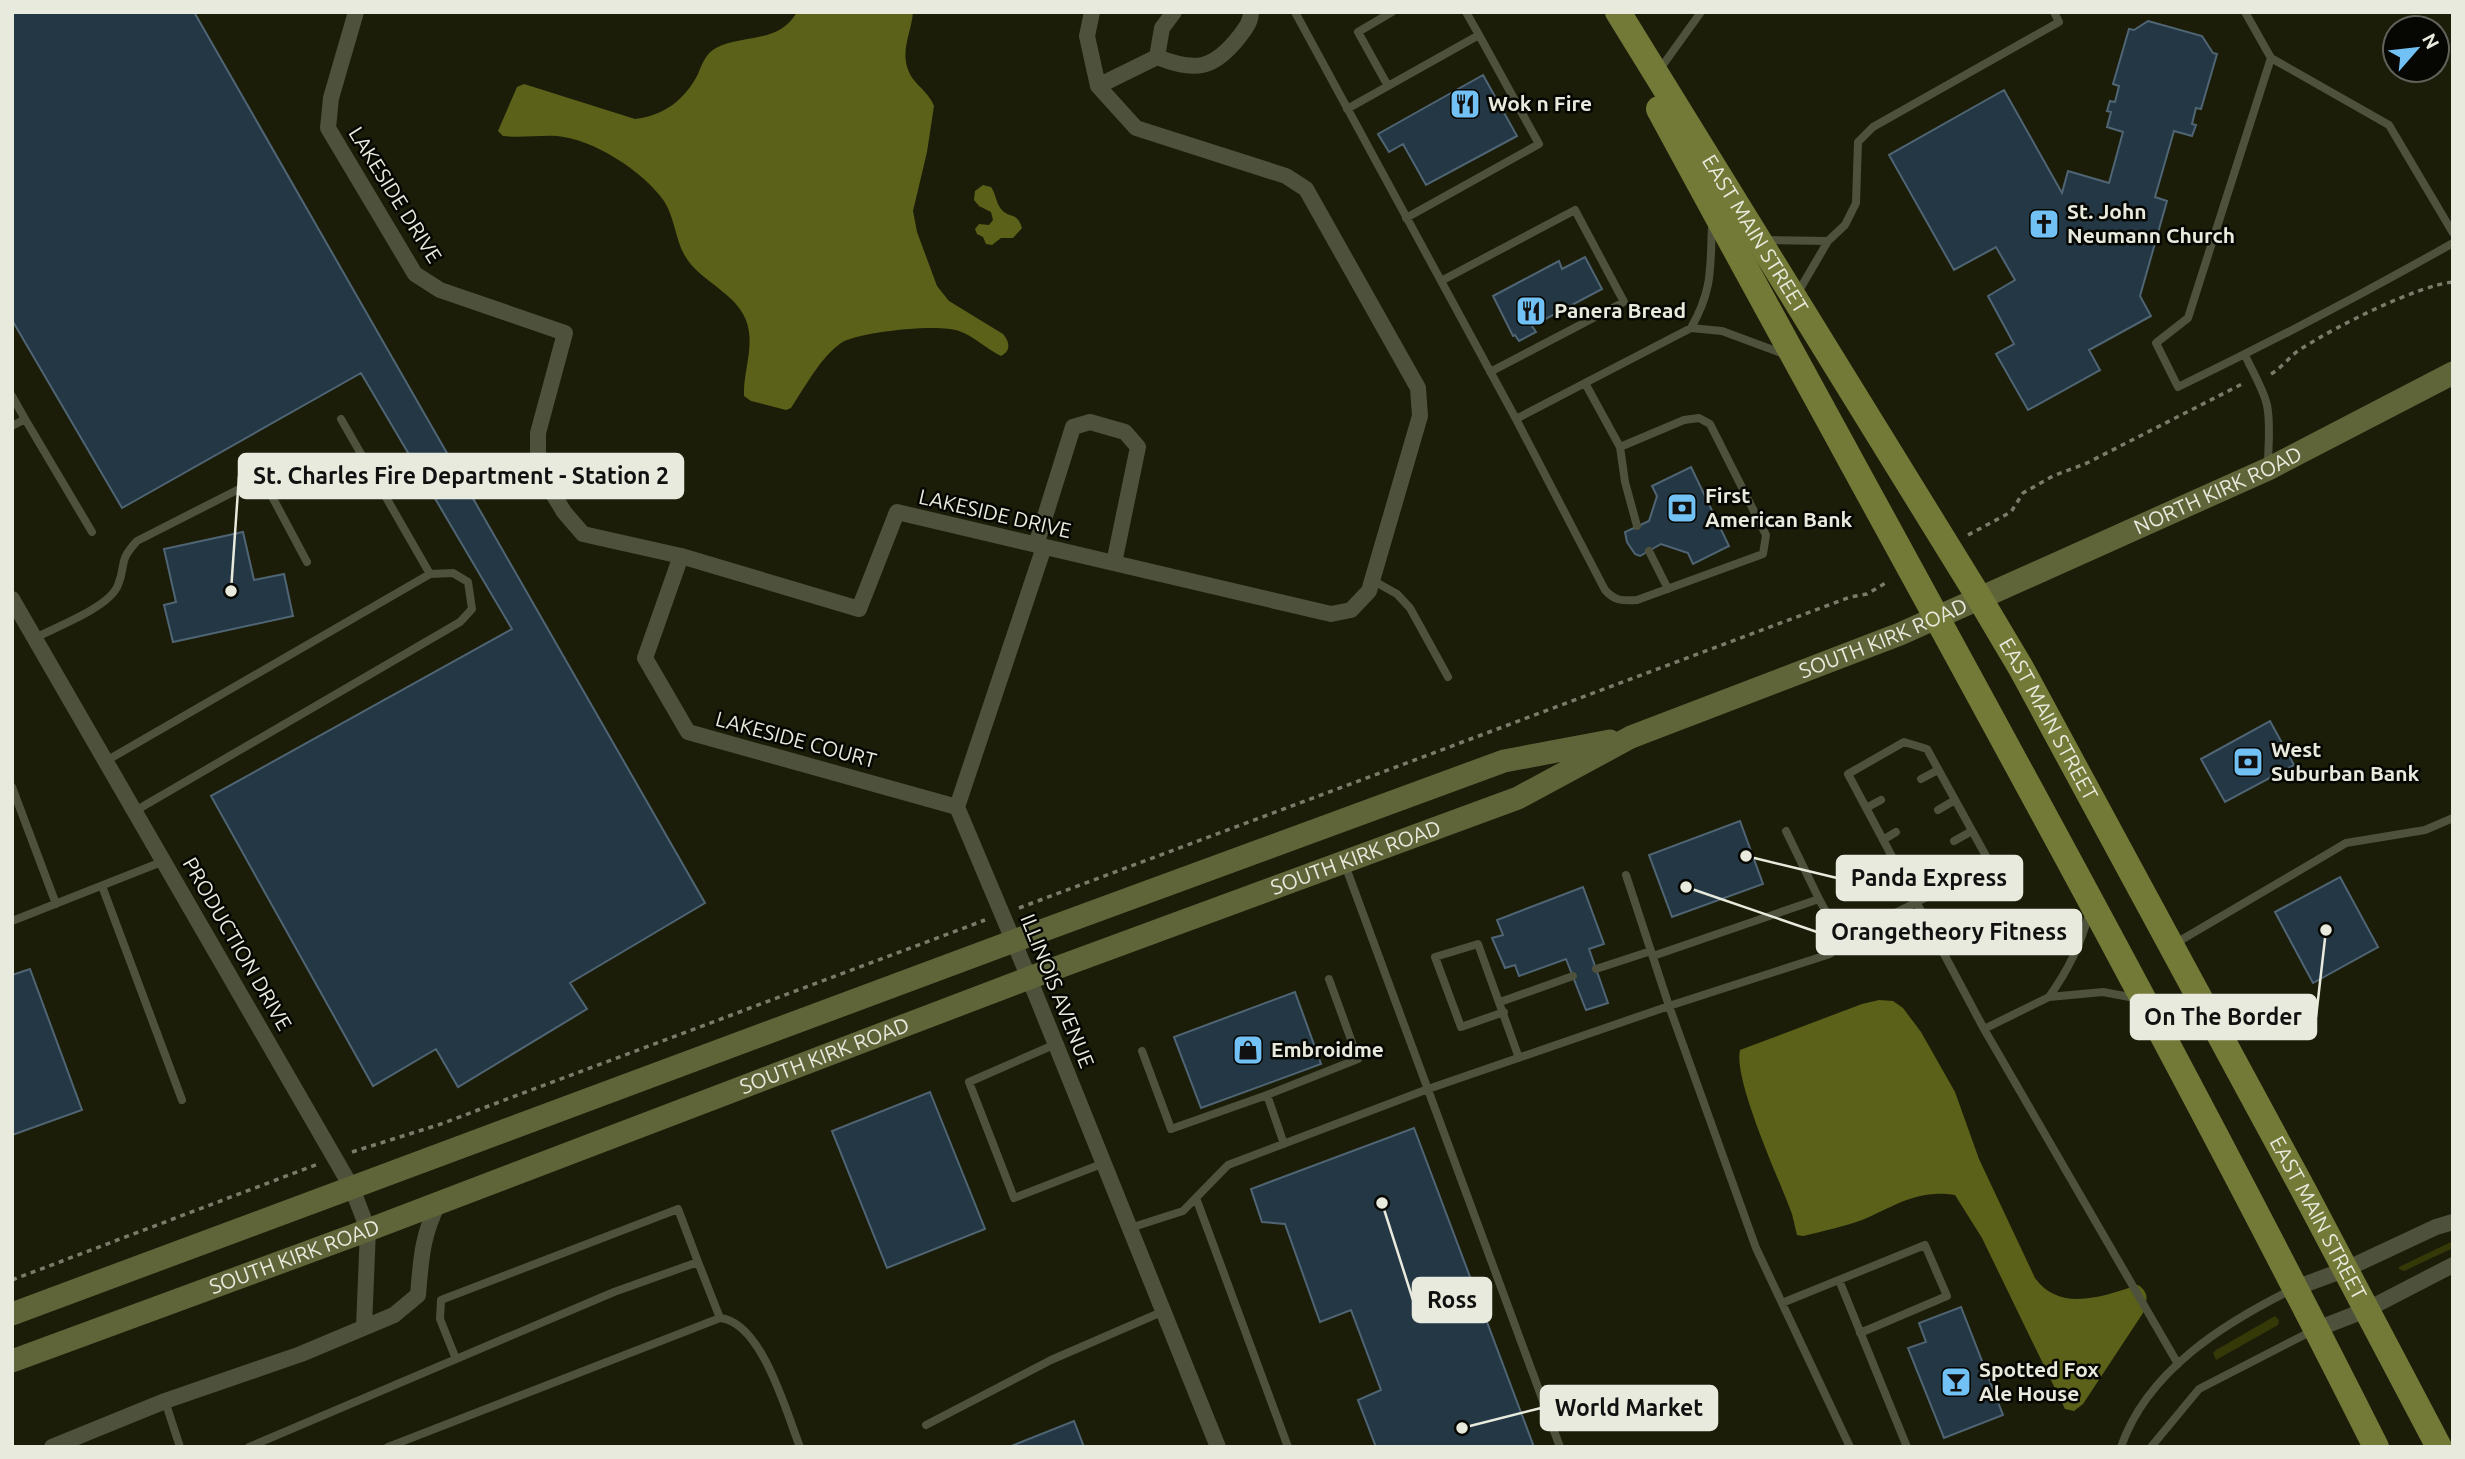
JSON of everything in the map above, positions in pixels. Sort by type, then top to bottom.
[{"type":"main road","name":"EAST MAIN STREET","points":[[1606,12],[1938,617],[2317,1329],[2376,1447]]},
{"type":"main road","name":"EAST MAIN STREET","points":[[1618,12],[2021,668],[2439,1447]]},
{"type":"main road","name":"NORTH KIRK ROAD","points":[[1980,599],[2268,469],[2453,373]]},
{"type":"main road","name":"SOUTH KIRK ROAD","points":[[12,1361],[368,1230],[1029,978],[1518,798],[1631,737],[1900,634],[1980,599]]},
{"type":"main road","name":"SOUTH KIRK ROAD","points":[[12,1314],[1504,761],[1631,737]]},
{"type":"street","name":"LAKESIDE DRIVE","points":[[356,12],[331,98],[328,128],[415,274],[440,290],[565,332],[538,433],[538,469],[564,512],[583,534],[681,556],[859,609],[897,512],[1331,614],[1351,610],[1369,591],[1420,416],[1418,388],[1306,189],[1286,176],[1136,128],[1098,86],[1087,36],[1092,12]]},
{"type":"street","points":[[1157,57],[1162,28],[1174,12]]},
{"type":"street","points":[[1098,86],[1157,57],[1186,66],[1208,65],[1231,46],[1246,28],[1251,12]]},
{"type":"street","points":[[957,807],[1040,546],[1073,427],[1090,422],[1125,432],[1138,447],[1114,563]]},
{"type":"street","name":"LAKESIDE COURT","points":[[681,556],[645,658],[688,732],[957,807]]},
{"type":"street","name":"PRODUCTION DRIVE","points":[[12,600],[352,1188],[368,1230],[364,1327]]},
{"type":"street","name":"ILLINOIS AVENUE","points":[[957,807],[1003,914],[1218,1447]]},
{"type":"street","points":[[52,1447],[165,1401],[301,1354],[394,1315],[418,1295],[427,1226],[439,1202]]},
{"type":"street","points":[[2295,1288],[2344,1270],[2436,1227],[2453,1222]]},
{"type":"street","points":[[2317,1329],[2366,1310],[2453,1265]]},
{"type":"lane","points":[[1295,12],[1516,419],[1605,590],[1620,601],[1637,600],[1763,554],[1766,536],[1710,424],[1699,418],[1684,420],[1620,447]]},
{"type":"lane","points":[[1388,86],[1358,32],[1392,12]]},
{"type":"lane","points":[[1406,218],[1539,144],[1466,12]]},
{"type":"lane","points":[[1656,74],[1702,12]]},
{"type":"lane","points":[[1794,298],[1828,241],[1845,225],[1856,204],[1858,142],[1873,127],[2059,22],[2054,12]]},
{"type":"lane","points":[[2245,12],[2271,58],[2389,125],[2453,233]]},
{"type":"lane","points":[[1347,109],[1479,35]]},
{"type":"lane","points":[[2271,58],[2188,318],[2156,343],[2178,387],[2396,276],[2453,243]]},
{"type":"lane","points":[[1691,328],[1706,301],[1709,289],[1713,209]]},
{"type":"lane","points":[[1441,281],[1576,210],[1624,302],[1490,372]]},
{"type":"lane","points":[[1758,240],[1828,241]]},
{"type":"lane","points":[[1516,419],[1691,328],[1741,336],[1797,360]]},
{"type":"lane","points":[[2245,355],[2267,406],[2268,469]]},
{"type":"lane","points":[[1585,383],[1620,447],[1625,482],[1637,526]]},
{"type":"lane","points":[[12,396],[92,531]]},
{"type":"lane","points":[[12,426],[25,419]]},
{"type":"lane","points":[[341,419],[430,574]]},
{"type":"lane","points":[[35,638],[108,600],[118,586],[123,556],[136,541],[249,484],[268,489],[307,562]]},
{"type":"lane","points":[[1649,551],[1668,589]]},
{"type":"lane","points":[[106,761],[430,574],[453,573],[468,582],[472,609],[460,622],[135,811]]},
{"type":"lane","points":[[1372,580],[1397,594],[1410,608],[1448,677]]},
{"type":"lane","points":[[1130,1228],[1183,1211],[1228,1165],[1519,1058],[1830,954],[1841,940],[1917,904],[1991,865],[1927,749],[1904,742],[1848,774],[1899,871],[1917,904],[1984,1030],[2178,1364]]},
{"type":"lane","points":[[1921,779],[1938,770]]},
{"type":"lane","points":[[12,787],[56,904]]},
{"type":"lane","points":[[1866,808],[1881,800]]},
{"type":"lane","points":[[1938,810],[1955,800]]},
{"type":"lane","points":[[2171,947],[2346,843],[2425,830],[2453,818]]},
{"type":"lane","points":[[1786,831],[1841,940]]},
{"type":"lane","points":[[1954,841],[1972,831]]},
{"type":"lane","points":[[1883,840],[1896,832]]},
{"type":"lane","points":[[12,921],[164,861]]},
{"type":"lane","points":[[1344,862],[1560,1447]]},
{"type":"lane","points":[[1899,871],[1914,863]]},
{"type":"lane","points":[[1626,875],[1669,1006],[1756,1248],[1850,1447]]},
{"type":"lane","points":[[102,886],[182,1100]]},
{"type":"lane","points":[[1596,969],[1819,899]]},
{"type":"lane","points":[[2049,997],[2065,975],[2081,944],[2091,905]]},
{"type":"lane","points":[[1504,1012],[1461,1027],[1435,957],[1478,944],[1504,1012],[1519,1058]]},
{"type":"lane","points":[[1500,1002],[1573,976]]},
{"type":"lane","points":[[1142,1051],[1171,1129],[1267,1095],[1357,1059],[1329,979]]},
{"type":"lane","points":[[1984,1030],[2049,997],[2103,992],[2141,999]]},
{"type":"lane","points":[[1056,1044],[969,1082],[1014,1198],[1104,1163]]},
{"type":"lane","points":[[1267,1095],[1284,1144]]},
{"type":"lane","points":[[1196,1198],[1288,1447]]},
{"type":"lane","points":[[456,1359],[440,1320],[441,1300],[678,1209],[720,1318]]},
{"type":"lane","points":[[1782,1303],[1925,1245],[1947,1296],[1860,1333]]},
{"type":"lane","points":[[248,1447],[614,1292],[698,1262]]},
{"type":"lane","points":[[1839,1280],[1907,1447]]},
{"type":"lane","points":[[2121,1447],[2128,1424],[2160,1381],[2178,1364],[2237,1318],[2295,1288]]},
{"type":"lane","points":[[926,1424],[1051,1360],[1164,1311]]},
{"type":"lane","points":[[388,1447],[720,1318],[730,1319],[741,1326],[761,1349],[800,1447]]},
{"type":"lane","points":[[2151,1447],[2199,1389],[2317,1329]]},
{"type":"lane","points":[[165,1401],[180,1447]]},
{"type":"path","points":[[1980,528],[2011,512],[2023,493],[2053,476],[2087,463],[2255,377],[2272,374],[2306,345],[2365,315],[2423,289],[2453,282]]},
{"type":"path","points":[[12,1280],[336,1157],[438,1125],[1137,866],[1850,597],[1867,594]]},
{"type":"shaded area","points":[[797,12],[913,12],[906,46],[906,62],[913,79],[934,106],[927,152],[913,211],[917,232],[937,286],[949,301],[1003,334],[1008,349],[1001,356],[964,333],[949,329],[917,328],[863,335],[833,349],[813,373],[791,408],[786,410],[751,401],[744,396],[750,340],[746,319],[731,299],[692,266],[679,243],[668,208],[655,190],[616,158],[586,143],[557,136],[503,136],[498,131],[517,87],[524,84],[635,119],[655,114],[672,105],[687,92],[713,50],[771,34],[790,22]]},
{"type":"shaded area","points":[[983,185],[991,187],[1001,209],[1020,223],[1022,228],[1013,238],[1001,238],[992,245],[986,244],[983,237],[977,234],[975,229],[979,224],[989,225],[993,220],[991,212],[974,200],[975,191]]},
{"type":"shaded area","points":[[1879,1000],[1893,1001],[1903,1008],[1921,1032],[1955,1092],[1979,1159],[2035,1278],[2045,1289],[2070,1298],[2097,1297],[2138,1285],[2146,1294],[2143,1313],[2083,1404],[2074,1411],[2065,1409],[1982,1238],[1955,1195],[1929,1194],[1917,1197],[1855,1222],[1803,1236],[1797,1235],[1792,1214],[1743,1084],[1740,1050]]},
{"type":"shaded area","points":[[2453,1241],[2453,1248],[2404,1271],[2399,1269],[2399,1267]]},
{"type":"shaded area","points":[[2275,1316],[2279,1320],[2278,1325],[2216,1360],[2213,1353],[2216,1350]]},
{"type":"building","points":[[12,12],[194,12],[705,903],[570,983],[587,1009],[458,1087],[436,1049],[373,1086],[211,796],[512,629],[361,373],[122,508],[12,320]]},
{"type":"building","name":"St. John Neumann Church","points":[[2148,21],[2202,36],[2213,53],[2217,54],[2201,109],[2196,108],[2192,124],[2196,125],[2192,136],[2174,131],[2155,197],[2167,201],[2140,296],[2151,316],[2089,350],[2100,370],[2028,410],[1996,354],[2014,344],[1988,296],[2015,280],[1996,247],[1954,270],[1889,155],[2004,90],[2062,193],[2068,171],[2109,183],[2123,132],[2107,127],[2111,112],[2107,111],[2110,101],[2115,102],[2119,86],[2113,84],[2129,29],[2134,30]]},
{"type":"building","name":"Wok n Fire","points":[[1483,75],[1517,136],[1426,185],[1403,144],[1389,152],[1378,134]]},
{"type":"building","name":"Panera Bread","points":[[1585,257],[1602,289],[1532,326],[1536,332],[1519,341],[1513,336],[1493,296],[1559,261],[1562,269]]},
{"type":"building","name":"First American Bank","points":[[1691,467],[1729,546],[1693,564],[1688,553],[1661,544],[1640,556],[1635,554],[1627,542],[1625,532],[1649,521],[1657,496],[1652,486]]},
{"type":"building","points":[[243,532],[254,580],[284,574],[293,616],[173,642],[164,605],[176,602],[164,549]]},
{"type":"building","name":"West Suburban Bank","points":[[2270,721],[2294,765],[2225,802],[2201,759]]},
{"type":"building","points":[[1740,821],[1763,884],[1672,917],[1649,855]]},
{"type":"building","points":[[2340,877],[2378,947],[2313,983],[2275,912]]},
{"type":"building","points":[[1583,887],[1604,944],[1589,949],[1608,1003],[1586,1010],[1566,959],[1519,976],[1515,965],[1505,968],[1492,938],[1503,935],[1497,920]]},
{"type":"building","points":[[30,969],[82,1110],[12,1135],[12,975]]},
{"type":"building","name":"Embroidme","points":[[1295,992],[1321,1064],[1201,1108],[1174,1037]]},
{"type":"building","points":[[930,1092],[985,1229],[887,1268],[832,1131]]},
{"type":"building","points":[[1414,1128],[1534,1447],[1376,1447],[1358,1400],[1381,1390],[1351,1310],[1320,1322],[1285,1224],[1262,1222],[1251,1189]]},
{"type":"building","name":"Spotted Fox Ale House","points":[[1961,1307],[2003,1415],[1944,1438],[1908,1348],[1926,1342],[1919,1323]]},
{"type":"building","points":[[1074,1421],[1084,1447],[1009,1447]]},
{"type":"place","name":"Wok n Fire","points":[[1465,104]]},
{"type":"place","name":"St. John Neumann Church","points":[[2044,224]]},
{"type":"place","name":"Panera Bread","points":[[1531,311]]},
{"type":"place","name":"First American Bank","points":[[1682,508]]},
{"type":"place","name":"St. Charles Fire Department - Station 2","points":[[231,591]]},
{"type":"place","name":"West Suburban Bank","points":[[2248,762]]},
{"type":"place","name":"Panda Express","points":[[1746,856]]},
{"type":"place","name":"Orangetheory Fitness","points":[[1686,887]]},
{"type":"place","name":"On The Border","points":[[2326,930]]},
{"type":"place","name":"Embroidme","points":[[1248,1050]]},
{"type":"place","name":"Ross","points":[[1382,1203]]},
{"type":"place","name":"Spotted Fox Ale House","points":[[1956,1382]]},
{"type":"place","name":"World Market","points":[[1462,1428]]}]
